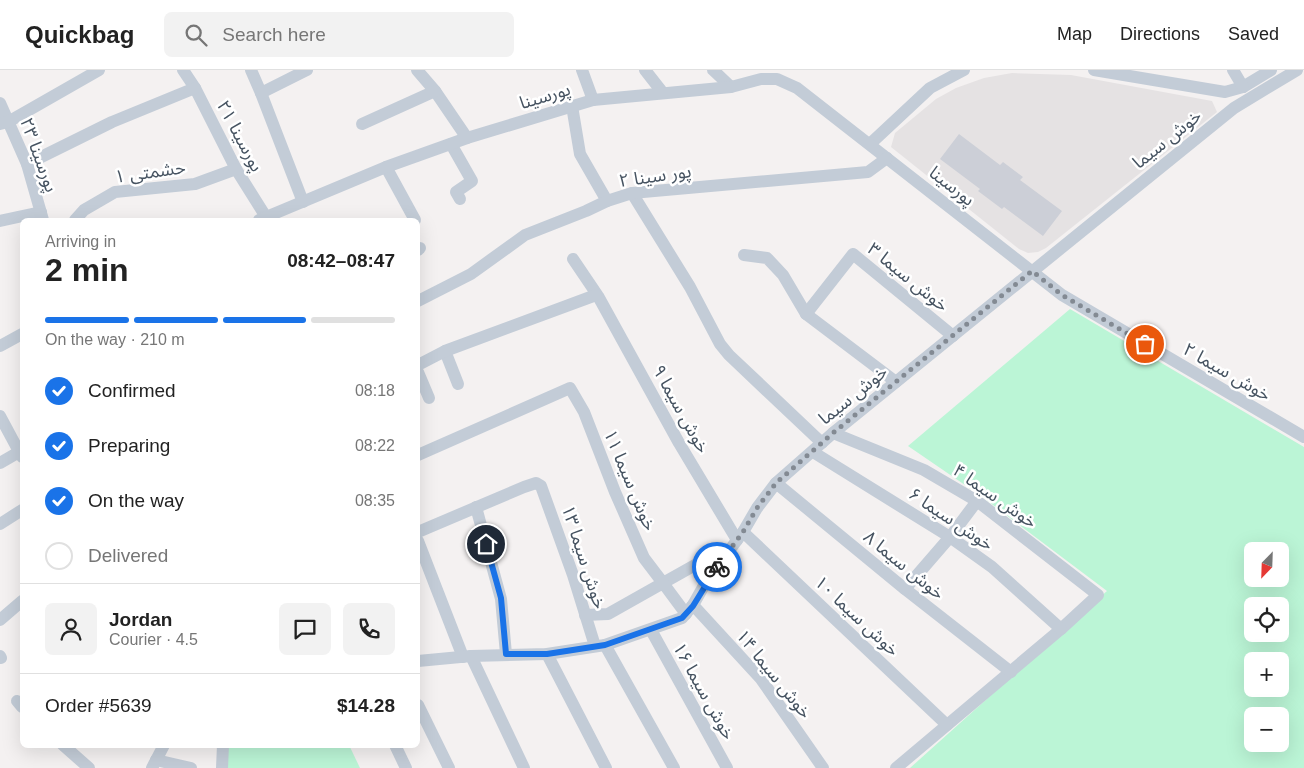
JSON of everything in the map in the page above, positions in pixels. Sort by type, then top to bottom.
[{"type":"street","points":[[4,123],[99,70]]},
{"type":"street","name":"پورسینا ۲۱","points":[[183,70],[195,88],[261,218]]},
{"type":"street","points":[[250,70],[261,92],[303,202]]},
{"type":"street","points":[[261,92],[307,70]]},
{"type":"street","points":[[417,70],[467,138]]},
{"type":"street","points":[[582,70],[593,100]]},
{"type":"street","points":[[645,70],[663,93]]},
{"type":"street","points":[[713,70],[731,87]]},
{"type":"street","points":[[870,144],[930,88],[964,70]]},
{"type":"street","points":[[1094,70],[1134,74],[1225,92],[1243,87],[1270,70]]},
{"type":"street","points":[[1233,70],[1243,87]]},
{"type":"street","name":"خوش سیما","points":[[690,610],[706,582],[776,483],[833,433],[1234,108],[1297,70]]},
{"type":"street","name":"پورسینا","points":[[264,218],[386,167],[467,138],[593,100],[731,87],[763,75],[781,74],[1032,271]]},
{"type":"street","points":[[27,164],[112,122],[195,88]]},
{"type":"street","points":[[362,124],[434,91]]},
{"type":"street","points":[[1225,92],[1234,108]]},
{"type":"street","name":"پورسینا ۲۳","points":[[0,103],[4,123],[27,164],[42,216]]},
{"type":"street","points":[[572,106],[580,154],[607,201]]},
{"type":"street","points":[[451,144],[472,181],[456,192],[460,199]]},
{"type":"street","name":"پور سینا ۲","points":[[420,299],[471,274],[524,235],[607,201],[632,194],[868,172],[887,158]]},
{"type":"street","points":[[386,167],[414,218]]},
{"type":"street","name":"حشمتی ۱","points":[[76,218],[84,210],[114,192],[195,184],[236,169]]},
{"type":"street","name":"خوش سیما ۶","points":[[632,194],[690,287],[720,344],[818,447],[992,567],[1061,629]]},
{"type":"street","points":[[25,218],[42,216]]},
{"type":"street","points":[[0,221],[20,219]]},
{"type":"street","name":"خوش سیما ۳","points":[[806,314],[853,254],[953,336]]},
{"type":"street","points":[[744,256],[767,258],[784,275],[806,314],[896,382]]},
{"type":"street","name":"خوش سیما ۹","points":[[573,259],[628,348],[679,443],[740,536]]},
{"type":"street","name":"خوش سیما ۲","points":[[1032,271],[1062,295],[1304,437]]},
{"type":"street","points":[[420,364],[445,351],[596,295]]},
{"type":"street","points":[[0,346],[20,338]]},
{"type":"street","points":[[445,351],[458,384]]},
{"type":"street","points":[[420,377],[429,398]]},
{"type":"street","name":"خوش سیما ۱۱","points":[[420,454],[570,388],[584,412],[615,492],[644,558],[663,583],[690,610]]},
{"type":"street","points":[[0,416],[20,452]]},
{"type":"street","name":"خوش سیما ۴","points":[[833,433],[924,470],[977,501],[1098,595],[1061,629]]},
{"type":"street","points":[[0,463],[20,454]]},
{"type":"street","name":"خوش سیما ۱۳","points":[[476,507],[536,483],[541,486],[574,575],[585,615],[600,646],[674,768]]},
{"type":"street","name":"خوش سیما ۸","points":[[776,483],[905,589],[1011,672]]},
{"type":"street","points":[[905,589],[950,537],[977,501]]},
{"type":"street","points":[[420,531],[476,507],[501,598],[506,654]]},
{"type":"street","points":[[0,524],[20,511]]},
{"type":"street","name":"خوش سیما ۱۰","points":[[740,536],[947,725]]},
{"type":"street","points":[[420,546],[467,656],[524,768]]},
{"type":"street","points":[[585,615],[608,614],[704,560],[727,553]]},
{"type":"street","points":[[0,620],[20,603]]},
{"type":"street","points":[[420,658],[547,654],[600,646],[682,618],[690,610]]},
{"type":"street","name":"خوش سیما ۱۴","points":[[690,610],[761,679],[823,768]]},
{"type":"street","points":[[896,768],[1061,629]]},
{"type":"street","name":"خوش سیما ۱۶","points":[[651,630],[727,768]]},
{"type":"street","points":[[547,654],[606,768]]},
{"type":"street","points":[[420,710],[449,768]]},
{"type":"street","points":[[66,748],[89,768]]},
{"type":"street","points":[[162,748],[154,764],[191,768]]},
{"type":"street","points":[[222,768],[223,748]]},
{"type":"street","points":[[396,748],[406,768]]},
{"type":"shaded area","points":[[1012,73],[1071,75],[1212,101],[1217,112],[1046,248],[1038,252],[1028,253],[1019,249],[891,147],[895,133],[936,99],[956,88],[984,78]]},
{"type":"green space","points":[[1070,309],[1304,447],[1304,768],[910,768],[1107,591],[981,496],[908,446]]},
{"type":"green space","points":[[226,748],[350,748],[360,768],[225,768]]},
{"type":"building","points":[[959,134],[1000,165],[1003,162],[1023,177],[1020,180],[1062,211],[1043,236],[1004,207],[1002,209],[978,191],[980,189],[940,159]]},
{"type":"way so far","points":[[717,567],[776,483],[833,433],[1032,271],[1062,295],[1145,344]]},
{"type":"route","points":[[486,544],[501,598],[506,654],[547,654],[605,645],[682,618],[693,606],[706,582],[717,567]]}]
